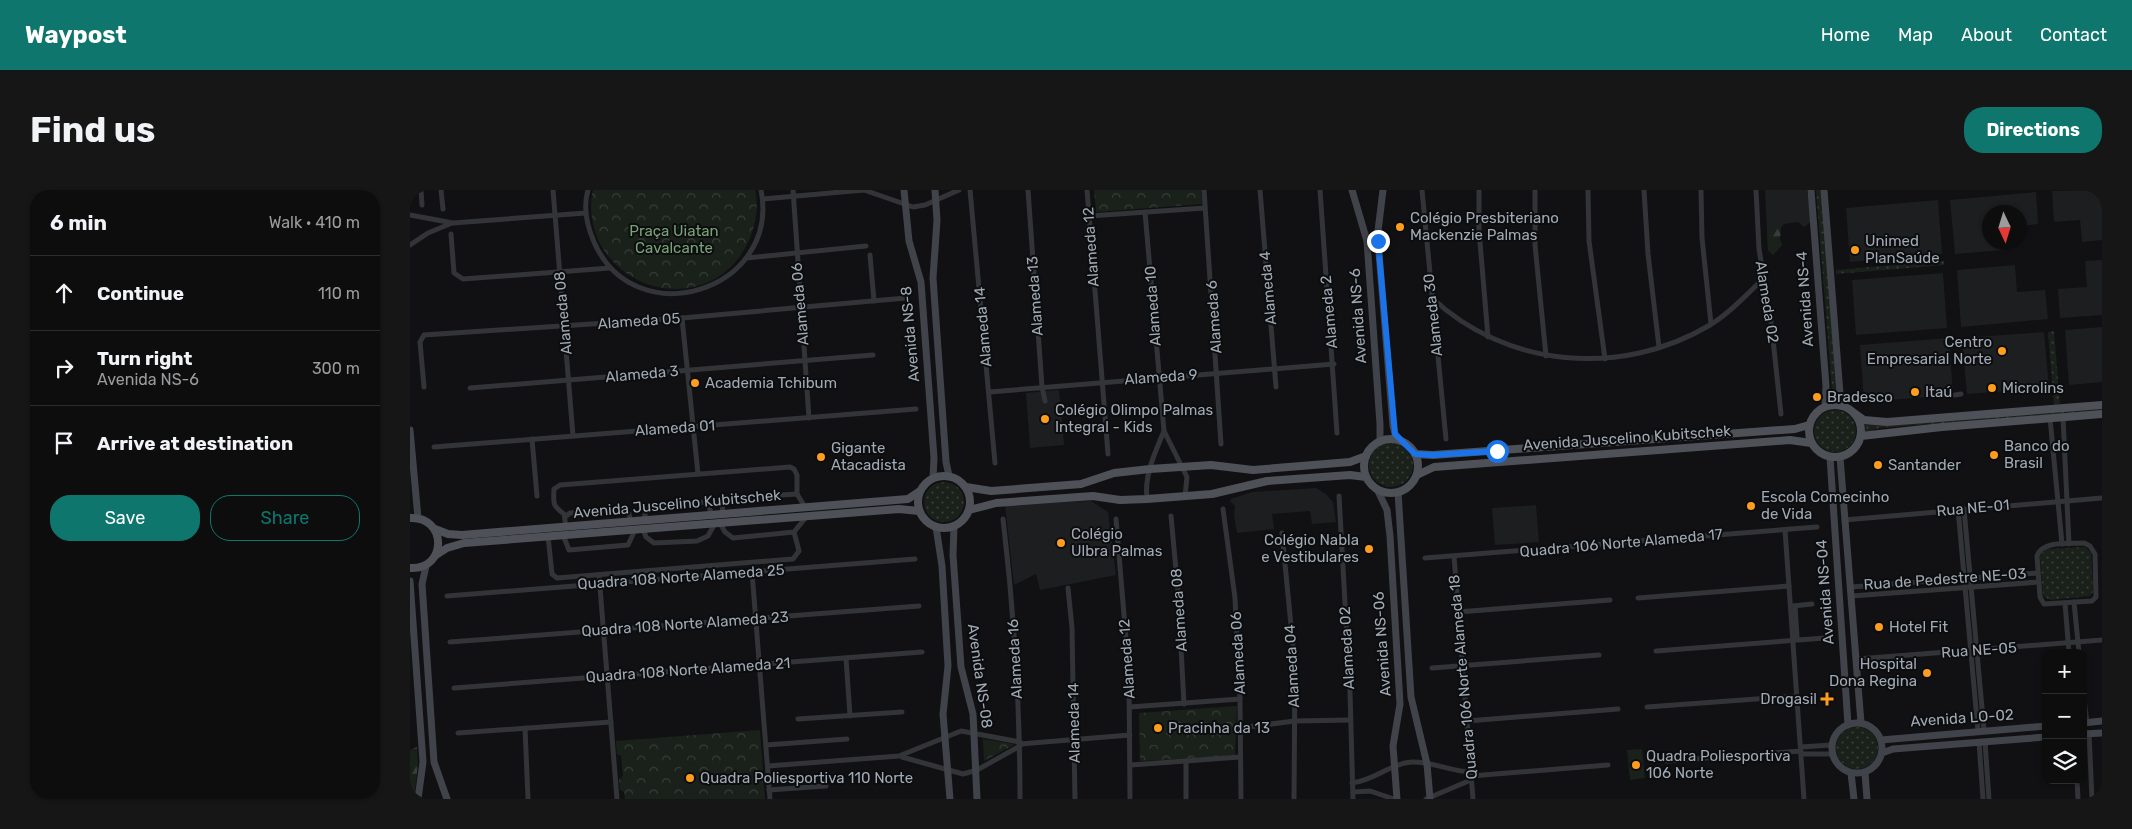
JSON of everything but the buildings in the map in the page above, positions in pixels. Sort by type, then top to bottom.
[{"type":"main road","points":[[1854,413],[1861,425],[1861,436],[1856,447],[1840,457],[1830,457],[1816,451],[1811,443],[1809,425],[1815,414],[1825,406],[1842,406],[1854,413],[1864,420],[1887,422],[2102,405]]},
{"type":"main road","points":[[1861,436],[1942,427],[2102,414]]},
{"type":"main road","name":"Avenida Juscelino Kubitschek","points":[[1415,454],[1433,455],[1577,445],[1795,428],[1809,425]]},
{"type":"main road","points":[[966,486],[971,502],[969,510],[966,517],[954,526],[936,527],[923,518],[919,511],[920,491],[933,478],[949,476],[966,486],[991,490],[1082,484],[1114,473],[1150,468],[1219,465],[1260,469],[1350,462],[1366,456],[1380,442],[1394,439],[1410,446],[1415,454],[1418,468],[1417,475],[1412,483],[1398,492],[1387,493],[1377,489],[1366,477],[1364,470],[1366,456]]},
{"type":"main road","name":"Avenida Juscelino Kubitschek","points":[[1417,475],[1424,470],[1443,466],[1790,440],[1811,443]]},
{"type":"main road","points":[[969,510],[996,502],[1082,497],[1120,500],[1146,499],[1212,494],[1267,481],[1350,475],[1366,477]]},
{"type":"main road","name":"Avenida Juscelino Kubitschek","points":[[436,555],[447,548],[464,543],[563,535],[722,514],[908,499],[920,491]]},
{"type":"main road","name":"Avenida Juscelino Kubitschek","points":[[414,518],[428,522],[435,529],[448,534],[462,536],[631,522],[641,526],[717,523],[899,509],[919,511]]},
{"type":"main road","points":[[410,568],[426,566],[436,555],[439,542],[435,529]]},
{"type":"street","points":[[421,190],[422,205]]},
{"type":"street","points":[[442,190],[443,209]]},
{"type":"street","name":"Alameda 08","points":[[553,190],[573,436]]},
{"type":"street","points":[[588,190],[586,213],[590,233],[598,252],[610,268],[629,283],[652,292],[676,295],[700,291],[722,281],[746,258],[754,246],[761,223],[763,199],[761,190]]},
{"type":"street","name":"Alameda 06","points":[[793,190],[800,307],[810,418]]},
{"type":"street","points":[[763,199],[864,190],[906,205],[919,207],[959,190]]},
{"type":"street","name":"Avenida NS-8","points":[[904,190],[908,241],[921,282],[933,449],[933,478]]},
{"type":"street","name":"Avenida NS-8","points":[[935,190],[936,237],[933,278],[946,462],[949,476]]},
{"type":"street","name":"Alameda 14","points":[[970,190],[995,464]]},
{"type":"street","name":"Alameda 13","points":[[1028,190],[1042,387],[1045,401]]},
{"type":"street","name":"Alameda 12","points":[[1087,190],[1108,454]]},
{"type":"street","name":"Alameda 6","points":[[1204,190],[1218,373],[1221,444]]},
{"type":"street","name":"Alameda 4","points":[[1260,190],[1276,387]]},
{"type":"street","name":"Alameda 2","points":[[1320,190],[1338,433]]},
{"type":"street","name":"Avenida NS-6","points":[[1352,190],[1367,241],[1380,442]]},
{"type":"street","name":"Avenida NS-6","points":[[1383,190],[1378,231],[1379,253],[1393,426],[1395,434],[1401,441]]},
{"type":"street","name":"Alameda 30","points":[[1422,190],[1446,439]]},
{"type":"street","points":[[1479,190],[1479,230],[1488,337]]},
{"type":"street","points":[[1535,190],[1535,245],[1546,356]]},
{"type":"street","points":[[1588,190],[1589,241],[1605,359]]},
{"type":"street","points":[[1644,190],[1648,254],[1659,348]]},
{"type":"street","points":[[1701,190],[1702,238],[1712,324]]},
{"type":"street","name":"Alameda 02","points":[[1756,190],[1759,249],[1782,414]]},
{"type":"street","name":"Avenida NS-4","points":[[1811,190],[1826,386],[1825,406]]},
{"type":"street","name":"Avenida NS-4","points":[[1824,190],[1842,406]]},
{"type":"street","points":[[1089,216],[1205,208]]},
{"type":"street","name":"Alameda 10","points":[[1145,212],[1164,430],[1187,477],[1185,496]]},
{"type":"street","points":[[410,215],[453,223],[586,213]]},
{"type":"street","points":[[410,245],[428,233],[453,223]]},
{"type":"street","points":[[451,234],[454,273],[463,279],[610,268]]},
{"type":"street","points":[[746,258],[866,246]]},
{"type":"street","points":[[870,255],[874,301]]},
{"type":"street","points":[[1431,297],[1447,312],[1488,337],[1546,356],[1588,360],[1605,359],[1659,348],[1694,334],[1712,324],[1764,278]]},
{"type":"street","name":"Alameda 05","points":[[424,387],[420,342],[424,335],[682,318],[906,298]]},
{"type":"street","points":[[682,318],[698,474]]},
{"type":"street","name":"Alameda 3","points":[[470,388],[873,355]]},
{"type":"street","name":"Alameda 9","points":[[989,392],[1334,364]]},
{"type":"street","name":"Alameda 01","points":[[434,446],[916,409]]},
{"type":"street","points":[[2063,417],[2069,544]]},
{"type":"street","points":[[2050,418],[2062,544]]},
{"type":"street","points":[[410,430],[414,518]]},
{"type":"street","name":"Alameda 10","points":[[1146,499],[1146,486],[1150,468],[1164,430]]},
{"type":"street","points":[[532,439],[537,496]]},
{"type":"street","name":"Avenida NS-04","points":[[1830,457],[1848,725]]},
{"type":"street","name":"Avenida NS-04","points":[[1840,457],[1861,723]]},
{"type":"street","points":[[566,527],[565,517],[554,506],[554,489],[560,485],[790,467],[794,469],[797,475],[798,494],[805,507]]},
{"type":"street","name":"Avenida NS-06","points":[[1377,489],[1387,510],[1390,536],[1400,704],[1393,746],[1396,799]]},
{"type":"street","name":"Avenida NS-06","points":[[1398,492],[1412,697],[1427,764],[1429,798]]},
{"type":"street","points":[[722,514],[723,504],[732,498],[798,494]]},
{"type":"street","name":"Alameda 02","points":[[1339,496],[1353,799]]},
{"type":"street","name":"Rua NE-01","points":[[1844,520],[1964,508],[2102,498]]},
{"type":"street","points":[[712,515],[708,505],[704,502],[653,507],[646,510],[641,526],[646,537],[654,543],[697,541],[708,536],[717,523],[724,532],[733,538],[794,532],[807,516]]},
{"type":"street","points":[[1964,508],[1966,577],[1964,588],[1973,650],[1981,731]]},
{"type":"street","name":"Alameda 06","points":[[1223,509],[1235,598],[1240,699],[1241,799]]},
{"type":"street","points":[[1958,509],[1966,577],[1971,587],[1973,650]]},
{"type":"street","points":[[565,517],[570,513],[624,510],[629,514],[631,522]]},
{"type":"street","name":"Alameda 08","points":[[1171,516],[1179,602],[1184,704]]},
{"type":"street","name":"Alameda 16","points":[[1003,519],[1011,590],[1020,744],[1020,799]]},
{"type":"street","name":"Alameda 12","points":[[1116,519],[1127,640],[1130,707],[1130,799]]},
{"type":"street","name":"Avenida Juscelino Kubitschek","points":[[563,535],[569,550],[578,551],[628,546],[641,526]]},
{"type":"street","name":"Avenida NS-08","points":[[954,526],[953,546],[961,668],[972,705],[977,770],[977,799]]},
{"type":"street","name":"Avenida NS-08","points":[[936,527],[942,566],[948,666],[943,714],[950,799]]},
{"type":"street","name":"Quadra 106 Norte Alameda 17","points":[[1425,558],[1817,527]]},
{"type":"street","points":[[1785,530],[1789,586],[1793,606],[1804,799]]},
{"type":"street","points":[[794,532],[799,551],[793,559],[794,569]]},
{"type":"street","name":"Alameda 04","points":[[1282,534],[1295,667],[1294,799]]},
{"type":"street","points":[[548,536],[552,574],[554,577],[793,559]]},
{"type":"street","points":[[2084,543],[2090,546],[2095,554],[2099,567],[2096,597],[2092,600],[2044,604],[2040,597],[2039,551],[2047,546],[2069,544],[2084,543]]},
{"type":"street","name":"Quadra 106 Norte Alameda 18","points":[[1454,556],[1473,799]]},
{"type":"street","name":"Quadra 108 Norte Alameda 25","points":[[447,596],[915,559]]},
{"type":"street","points":[[426,566],[422,584],[434,762],[447,799]]},
{"type":"street","points":[[752,572],[770,799]]},
{"type":"street","name":"Rua de Pedestre NE-03","points":[[1851,586],[2038,573]]},
{"type":"street","points":[[599,575],[617,799]]},
{"type":"street","points":[[410,581],[423,762],[418,799]]},
{"type":"street","name":"Rua de Pedestre NE-03","points":[[1852,596],[2039,582]]},
{"type":"street","points":[[1638,598],[1789,586]]},
{"type":"street","name":"Alameda 14","points":[[1068,588],[1072,628],[1075,799]]},
{"type":"street","points":[[1458,612],[1610,600]]},
{"type":"street","points":[[2074,602],[2079,649]]},
{"type":"street","points":[[2065,603],[2069,649]]},
{"type":"street","points":[[1793,606],[1812,604]]},
{"type":"street","name":"Quadra 108 Norte Alameda 23","points":[[450,642],[919,606]]},
{"type":"street","points":[[1656,652],[1825,638]]},
{"type":"street","name":"Rua NE-05","points":[[1857,659],[2102,640]]},
{"type":"street","name":"Quadra 108 Norte Alameda 21","points":[[454,688],[922,652]]},
{"type":"street","points":[[1432,668],[1599,655]]},
{"type":"street","points":[[846,658],[850,716]]},
{"type":"street","points":[[1647,707],[1797,696]]},
{"type":"street","points":[[1130,707],[1240,699]]},
{"type":"street","points":[[1467,721],[1618,709]]},
{"type":"street","points":[[798,719],[902,712]]},
{"type":"street","points":[[1239,728],[1295,721],[1350,720]]},
{"type":"street","points":[[2087,723],[2102,721]]},
{"type":"street","points":[[458,734],[611,722]]},
{"type":"street","points":[[1861,723],[1874,729],[1881,740],[1882,753],[1874,767],[1865,773],[1851,773],[1837,764],[1832,754],[1831,746],[1837,732],[1848,725],[1861,723]]},
{"type":"street","name":"Avenida LO-02","points":[[1881,740],[2042,726]]},
{"type":"street","points":[[525,728],[528,799]]},
{"type":"street","points":[[768,766],[899,756],[917,751],[946,736],[961,731],[1020,744],[1130,736]]},
{"type":"street","points":[[2087,734],[2102,733]]},
{"type":"street","name":"Avenida LO-02","points":[[1882,753],[1894,749],[2042,737]]},
{"type":"street","points":[[766,745],[847,739]]},
{"type":"street","points":[[2086,739],[2092,799]]},
{"type":"street","points":[[1982,742],[1984,799]]},
{"type":"street","points":[[1982,742],[1989,799]]},
{"type":"street","points":[[899,756],[963,774],[977,770],[1020,744]]},
{"type":"street","points":[[1667,761],[1801,751],[1831,746]]},
{"type":"street","points":[[1801,751],[1832,754]]},
{"type":"street","points":[[1131,765],[1240,757]]},
{"type":"street","points":[[1186,761],[1186,799]]},
{"type":"street","points":[[1352,782],[1368,780],[1410,762],[1427,764],[1471,776],[1608,765]]},
{"type":"street","points":[[1851,773],[1854,799]]},
{"type":"street","points":[[1865,773],[1867,799]]},
{"type":"street","points":[[1429,798],[1471,776]]},
{"type":"street","points":[[2077,784],[2078,799]]},
{"type":"street","points":[[769,790],[826,786]]},
{"type":"street","points":[[1353,792],[1370,791],[1396,799]]},
{"type":"shaded area","points":[[1765,190],[1807,190],[1811,222],[1804,227],[1798,222],[1784,224],[1781,228],[1780,239],[1782,245],[1773,255],[1768,250]]},
{"type":"shaded area","points":[[2102,190],[2102,240],[2082,242],[2080,220],[2054,222],[2052,191]]},
{"type":"shaded area","points":[[2036,192],[2038,224],[2027,225],[2027,205],[1982,205],[1982,250],[2002,250],[1955,254],[1950,200]]},
{"type":"shaded area","points":[[1938,200],[1942,254],[1850,262],[1846,208]]},
{"type":"shaded area","points":[[2102,260],[2102,315],[2060,318],[2058,289],[2087,287],[2085,261]]},
{"type":"shaded area","points":[[2015,265],[2017,292],[2045,290],[2048,319],[1961,327],[1957,270]]},
{"type":"shaded area","points":[[1943,273],[1947,328],[1856,335],[1852,280]]},
{"type":"shaded area","points":[[2102,327],[2102,382],[2069,385],[2065,330]]},
{"type":"shaded area","points":[[2044,332],[2049,388],[1967,394],[1962,338]]},
{"type":"shaded area","points":[[1949,338],[1953,395],[1864,402],[1860,345]]},
{"type":"shaded area","name":"Colégio Olimpo Palmas Integral - Kids","points":[[1059,390],[1064,445],[1030,448],[1026,393]]},
{"type":"shaded area","points":[[1316,488],[1326,494],[1333,502],[1336,522],[1312,524],[1310,511],[1272,514],[1274,529],[1237,533],[1234,515],[1235,506],[1230,501],[1231,499],[1252,492]]},
{"type":"shaded area","name":"Colégio Ulbra Palmas","points":[[1091,501],[1108,512],[1116,575],[1040,590],[1036,574],[1014,585],[1005,505]]},
{"type":"shaded area","points":[[1536,505],[1539,542],[1495,545],[1492,508]]},
{"type":"green space","name":"Praça Uiatan Cavalcante","points":[[593,190],[755,190],[757,208],[750,238],[737,259],[721,275],[701,285],[680,289],[659,287],[638,280],[619,267],[603,249],[599,243],[592,220]]},
{"type":"green space","points":[[1094,190],[1201,190],[1202,204],[1096,212]]},
{"type":"green space","points":[[1816,190],[1822,190],[1840,402],[1833,403]]},
{"type":"green space","points":[[1767,227],[1781,228],[1780,239],[1782,245],[1773,255],[1768,250]]},
{"type":"green space","points":[[1944,261],[1944,265],[1836,274],[1836,270]]},
{"type":"green space","points":[[2054,331],[2060,404],[2054,405],[2048,332]]},
{"type":"green space","points":[[2102,407],[2102,411],[1880,428],[1865,432],[1865,423]]},
{"type":"green space","points":[[1835,410],[1850,416],[1856,431],[1850,446],[1835,452],[1820,446],[1814,431],[1820,416]]},
{"type":"green space","points":[[1391,443],[1403,447],[1409,453],[1413,465],[1409,477],[1403,483],[1391,487],[1379,483],[1373,477],[1369,465],[1373,453],[1379,447]]},
{"type":"green space","points":[[948,482],[955,485],[961,491],[964,502],[963,510],[955,519],[948,522],[940,522],[933,519],[925,510],[924,498],[927,491],[936,483]]},
{"type":"green space","points":[[2085,547],[2091,553],[2093,592],[2090,596],[2050,600],[2043,596],[2040,556],[2046,549]]},
{"type":"green space","points":[[1237,706],[1235,756],[1140,761],[1139,713]]},
{"type":"green space","name":"Pracinha da 13","points":[[1149,722],[1166,722],[1166,745],[1150,745]]},
{"type":"green space","points":[[1857,727],[1872,733],[1878,748],[1872,763],[1857,769],[1842,763],[1836,748],[1842,733]]},
{"type":"green space","points":[[760,730],[765,799],[625,799],[624,792],[620,790],[619,779],[623,776],[621,756],[617,754],[616,741]]},
{"type":"green space","points":[[983,739],[1014,744],[1014,745],[984,761]]},
{"type":"green space","points":[[417,747],[418,764],[414,799],[410,799],[410,750]]},
{"type":"green space","name":"Quadra Poliesportiva 106 Norte","points":[[1642,749],[1645,778],[1630,780],[1627,750]]},
{"type":"green space","name":"Quadra Poliesportiva 110 Norte","points":[[696,763],[697,772],[699,772],[699,793],[684,794],[681,764]]},
{"type":"place","name":"Colégio Presbiteriano Mackenzie Palmas","points":[[1400,227]]},
{"type":"place","name":"Unimed PlanSaúde","points":[[1855,250]]},
{"type":"place","name":"Centro Empresarial Norte","points":[[2002,351]]},
{"type":"place","name":"Academia Tchibum","points":[[695,383]]},
{"type":"place","name":"Microlins","points":[[1992,388]]},
{"type":"place","name":"Itaú","points":[[1915,392]]},
{"type":"place","name":"Bradesco","points":[[1817,397]]},
{"type":"place","name":"Colégio Olimpo Palmas Integral - Kids","points":[[1045,419]]},
{"type":"place","name":"Banco do Brasil","points":[[1994,455]]},
{"type":"place","name":"Gigante Atacadista","points":[[821,457]]},
{"type":"place","name":"Santander","points":[[1878,465]]},
{"type":"place","name":"Escola Comecinho de Vida","points":[[1751,506]]},
{"type":"place","name":"Colégio Ulbra Palmas","points":[[1061,543]]},
{"type":"place","name":"Colégio Nabla e Vestibulares","points":[[1369,549]]},
{"type":"place","name":"Hotel Fit","points":[[1879,627]]},
{"type":"place","name":"Hospital Dona Regina","points":[[1927,673]]},
{"type":"place","name":"Drogasil","points":[[1827,699]]},
{"type":"place","name":"Pracinha da 13","points":[[1158,728]]},
{"type":"place","name":"Quadra Poliesportiva 106 Norte","points":[[1636,765]]},
{"type":"place","name":"Quadra Poliesportiva 110 Norte","points":[[690,778]]},
{"type":"route","points":[[1378,241],[1395,434],[1401,441],[1410,446],[1415,454],[1425,456],[1497,451]]}]
